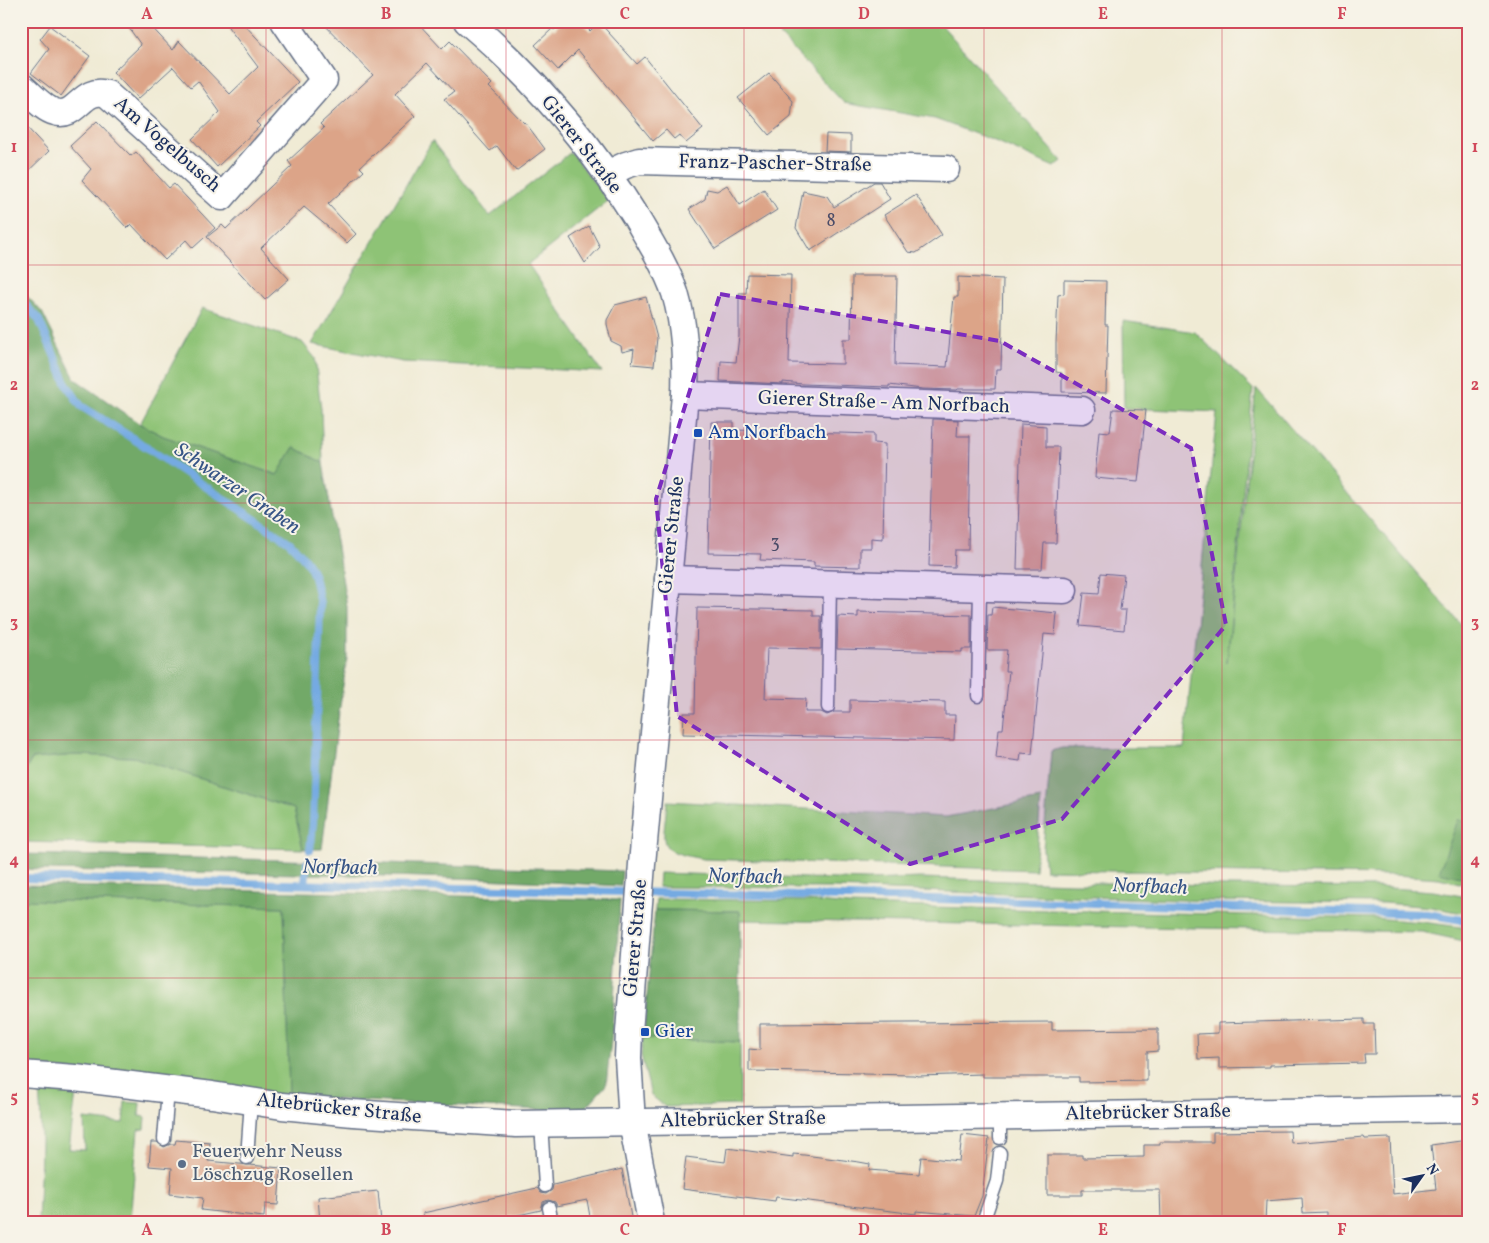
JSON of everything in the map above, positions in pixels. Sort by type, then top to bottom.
[{"type":"street","name":"Am Vogelbusch","points":[[21,86],[49,109],[59,113],[70,111],[92,93],[108,94],[222,197],[324,80],[284,21]]},
{"type":"street","name":"Gierer Straße","points":[[467,21],[511,61],[538,90],[571,128],[622,196],[657,254],[674,292],[684,332],[686,354],[685,394],[637,926],[628,1058],[632,1122],[651,1222]]},
{"type":"street","name":"Franz-Pascher-Straße","points":[[606,174],[639,161],[946,169]]},
{"type":"street","name":"Gierer Straße - Am Norfbach","points":[[685,394],[1082,410]]},
{"type":"street","points":[[668,579],[1064,590]]},
{"type":"street","name":"Altebrücker Straße","points":[[21,1074],[75,1078],[282,1106],[353,1113],[516,1124],[632,1122],[1000,1126],[1468,1109]]},
{"type":"lane","points":[[828,707],[830,584]]},
{"type":"lane","points":[[978,696],[980,588]]},
{"type":"lane","points":[[164,1139],[168,1090]]},
{"type":"lane","points":[[247,1158],[251,1101]]},
{"type":"lane","points":[[541,1123],[545,1186]]},
{"type":"lane","points":[[983,1222],[997,1181],[1000,1153]]},
{"type":"lane","points":[[549,1208],[552,1222]]},
{"type":"highlighted area","points":[[720,294],[1000,341],[1191,448],[1226,625],[1062,819],[910,864],[677,716],[656,499]]},
{"type":"green space","points":[[766,21],[938,21],[1062,161],[1054,167],[1000,143],[935,119],[844,103]]},
{"type":"green space","points":[[432,141],[490,216],[571,152],[608,201],[528,264],[602,372],[403,362],[312,344]]},
{"type":"green space","points":[[21,290],[42,312],[75,379],[140,424],[163,436],[277,475],[294,447],[323,463],[347,607],[347,658],[322,849],[303,849],[294,809],[134,757],[75,755],[32,759],[21,778]]},
{"type":"green space","points":[[202,308],[302,342],[315,358],[321,409],[323,463],[294,447],[278,475],[163,436],[140,424]]},
{"type":"green space","points":[[1123,321],[1195,332],[1253,389],[1227,662],[1256,388],[1468,632],[1468,885],[1439,878],[1395,875],[1045,870],[1043,849],[1051,751],[1062,748],[1184,748],[1217,412],[1124,408]]},
{"type":"green space","points":[[75,755],[134,757],[294,809],[303,849],[21,842],[21,778],[32,759]]},
{"type":"green space","points":[[1041,799],[1035,870],[703,859],[687,856],[669,849],[665,844],[664,837],[667,801],[946,817]]},
{"type":"green space","points":[[1458,820],[1468,820],[1468,879],[1439,872]]},
{"type":"green space","points":[[21,854],[328,861],[622,871],[621,886],[405,876],[43,870],[21,869]]},
{"type":"green space","points":[[659,873],[867,880],[921,878],[1073,883],[1376,887],[1433,891],[1468,897],[1468,914],[1431,907],[1384,903],[1210,901],[832,888],[658,887]]},
{"type":"green space","points":[[21,885],[620,900],[612,1032],[606,1085],[582,1112],[289,1097],[284,907],[21,900]]},
{"type":"green space","points":[[656,899],[807,901],[849,905],[1373,918],[1468,928],[1468,942],[1422,932],[740,920],[740,911],[655,910]]},
{"type":"green space","points":[[21,900],[284,907],[289,1097],[21,1064]]},
{"type":"green space","points":[[655,910],[740,911],[740,1042],[643,1038]]},
{"type":"green space","points":[[643,1038],[740,1042],[740,1105],[665,1107],[651,1095],[641,1055]]},
{"type":"green space","points":[[39,1091],[76,1093],[69,1149],[85,1150],[84,1119],[123,1123],[125,1102],[140,1103],[139,1116],[146,1117],[145,1129],[138,1130],[130,1220],[144,1222],[38,1222],[41,1140]]},
{"type":"building","points":[[124,21],[146,21],[173,50],[179,41],[230,94],[258,67],[228,27],[235,21],[241,21],[298,82],[256,122],[260,126],[217,167],[192,139],[220,112],[198,81],[191,87],[173,67],[138,99],[113,72],[141,45]]},
{"type":"building","points":[[321,21],[416,21],[442,49],[450,41],[492,84],[489,87],[525,122],[545,149],[516,171],[497,146],[490,151],[444,99],[454,92],[427,63],[395,94],[415,116],[360,167],[364,171],[328,204],[356,234],[347,243],[304,207],[261,248],[289,279],[265,300],[207,237],[222,225],[226,229],[292,166],[288,161],[324,128],[320,124],[373,75]]},
{"type":"building","points":[[563,21],[580,21],[590,31],[599,22],[637,64],[645,57],[703,129],[686,143],[679,135],[674,139],[666,130],[653,141],[578,50],[558,70],[535,45]]},
{"type":"building","points":[[50,26],[90,56],[61,96],[31,73],[49,49],[40,39]]},
{"type":"building","points":[[769,73],[793,101],[791,117],[769,135],[738,98]]},
{"type":"building","points":[[21,121],[49,151],[21,178]]},
{"type":"building","points":[[97,121],[131,156],[136,152],[169,188],[174,184],[215,228],[193,248],[186,240],[165,260],[131,224],[127,228],[82,180],[91,169],[70,146]]},
{"type":"building","points":[[826,134],[851,135],[851,152],[825,151]]},
{"type":"building","points":[[874,182],[880,182],[890,199],[810,251],[796,228],[803,191],[827,196],[834,207]]},
{"type":"building","points":[[727,185],[740,205],[764,189],[777,210],[715,249],[689,209],[705,199],[707,189],[717,191]]},
{"type":"building","points":[[916,195],[942,235],[916,253],[908,252],[884,215]]},
{"type":"building","points":[[589,226],[600,247],[585,263],[570,238]]},
{"type":"building","points":[[747,274],[791,275],[789,363],[843,364],[843,339],[851,339],[852,276],[897,276],[895,365],[947,367],[954,297],[958,297],[958,277],[1003,279],[1001,369],[996,369],[995,389],[957,390],[889,385],[889,387],[720,381],[721,361],[736,362],[739,336],[739,293],[746,293]]},
{"type":"building","points":[[1064,280],[1106,281],[1105,325],[1108,325],[1106,393],[1062,392],[1062,373],[1056,372],[1056,343],[1058,295],[1064,294]]},
{"type":"building","points":[[646,297],[657,338],[654,366],[632,364],[634,349],[622,352],[621,346],[611,341],[607,324],[607,320],[615,305]]},
{"type":"building","points":[[1113,409],[1146,410],[1138,482],[1095,478],[1099,431],[1110,432]]},
{"type":"building","points":[[933,419],[958,420],[957,436],[970,436],[968,550],[955,550],[954,567],[929,566]]},
{"type":"building","points":[[711,422],[734,422],[734,430],[874,434],[874,443],[885,444],[883,539],[871,538],[871,548],[860,548],[860,567],[814,566],[814,562],[760,560],[761,554],[708,553]]},
{"type":"building","points":[[1021,424],[1046,426],[1046,447],[1059,447],[1056,543],[1044,543],[1042,569],[1017,569]]},
{"type":"building","points":[[1101,573],[1124,575],[1120,610],[1126,610],[1124,630],[1080,626],[1084,593],[1099,594]]},
{"type":"building","points":[[992,607],[1057,613],[1055,635],[1044,634],[1032,754],[1021,753],[1020,761],[996,758],[999,729],[1003,729],[1009,671],[1005,671],[1007,650],[987,650],[988,615],[991,615]]},
{"type":"building","points":[[697,608],[813,610],[813,616],[821,616],[821,649],[767,648],[765,698],[806,699],[805,712],[821,712],[827,715],[834,712],[850,712],[850,700],[945,702],[945,715],[955,715],[954,740],[683,734],[684,713],[695,713]]},
{"type":"building","points":[[858,612],[971,615],[971,649],[962,649],[962,652],[837,649],[838,616],[858,617]]},
{"type":"building","points":[[1364,1019],[1364,1024],[1374,1024],[1375,1054],[1364,1054],[1365,1063],[1219,1068],[1219,1058],[1198,1059],[1197,1034],[1218,1033],[1218,1023]]},
{"type":"building","points":[[1052,1022],[1052,1030],[1158,1029],[1158,1051],[1147,1052],[1147,1081],[1079,1082],[1079,1077],[983,1077],[983,1074],[918,1076],[749,1071],[749,1049],[760,1050],[760,1024]]},
{"type":"building","points":[[1290,1131],[1291,1143],[1364,1137],[1365,1139],[1390,1138],[1393,1194],[1436,1189],[1431,1145],[1468,1140],[1468,1222],[1326,1222],[1326,1212],[1303,1213],[1302,1198],[1266,1201],[1265,1222],[1161,1222],[1160,1190],[1082,1190],[1082,1195],[1047,1195],[1047,1155],[1082,1155],[1082,1158],[1144,1157],[1144,1145],[1160,1145],[1160,1142],[1213,1142],[1213,1132]]},
{"type":"building","points":[[962,1135],[989,1138],[982,1196],[974,1216],[916,1211],[916,1214],[776,1197],[775,1201],[682,1189],[686,1157],[725,1162],[727,1148],[793,1157],[793,1154],[859,1162],[870,1164],[869,1170],[919,1174],[921,1157],[959,1161]]},
{"type":"building","points":[[176,1140],[210,1143],[208,1161],[281,1168],[278,1205],[265,1204],[264,1217],[201,1210],[203,1198],[170,1194],[172,1168],[149,1166],[151,1142],[157,1142],[164,1147],[175,1144]]},
{"type":"building","points":[[622,1169],[632,1222],[591,1222],[587,1200],[557,1206],[555,1202],[548,1200],[543,1202],[541,1210],[487,1222],[424,1222],[423,1213],[537,1188],[541,1193],[546,1194],[552,1190],[553,1185]]},
{"type":"building","points":[[378,1191],[381,1222],[320,1222],[318,1197]]},
{"type":"waterway","name":"Schwarzer Graben","points":[[21,299],[39,320],[67,385],[81,406],[289,542],[308,563],[314,576],[320,604],[313,823],[310,850]]},
{"type":"waterway","name":"Schwarzer Graben","points":[[305,884],[307,863]]},
{"type":"waterway","name":"Norfbach","points":[[21,878],[1060,902],[1427,914],[1468,921]]},
{"type":"place","name":"Am Norfbach","points":[[698,433]]},
{"type":"place","name":"Gier","points":[[645,1032]]},
{"type":"place","name":"Feuerwehr Neuss Löschzug Rosellen","points":[[182,1164]]}]
